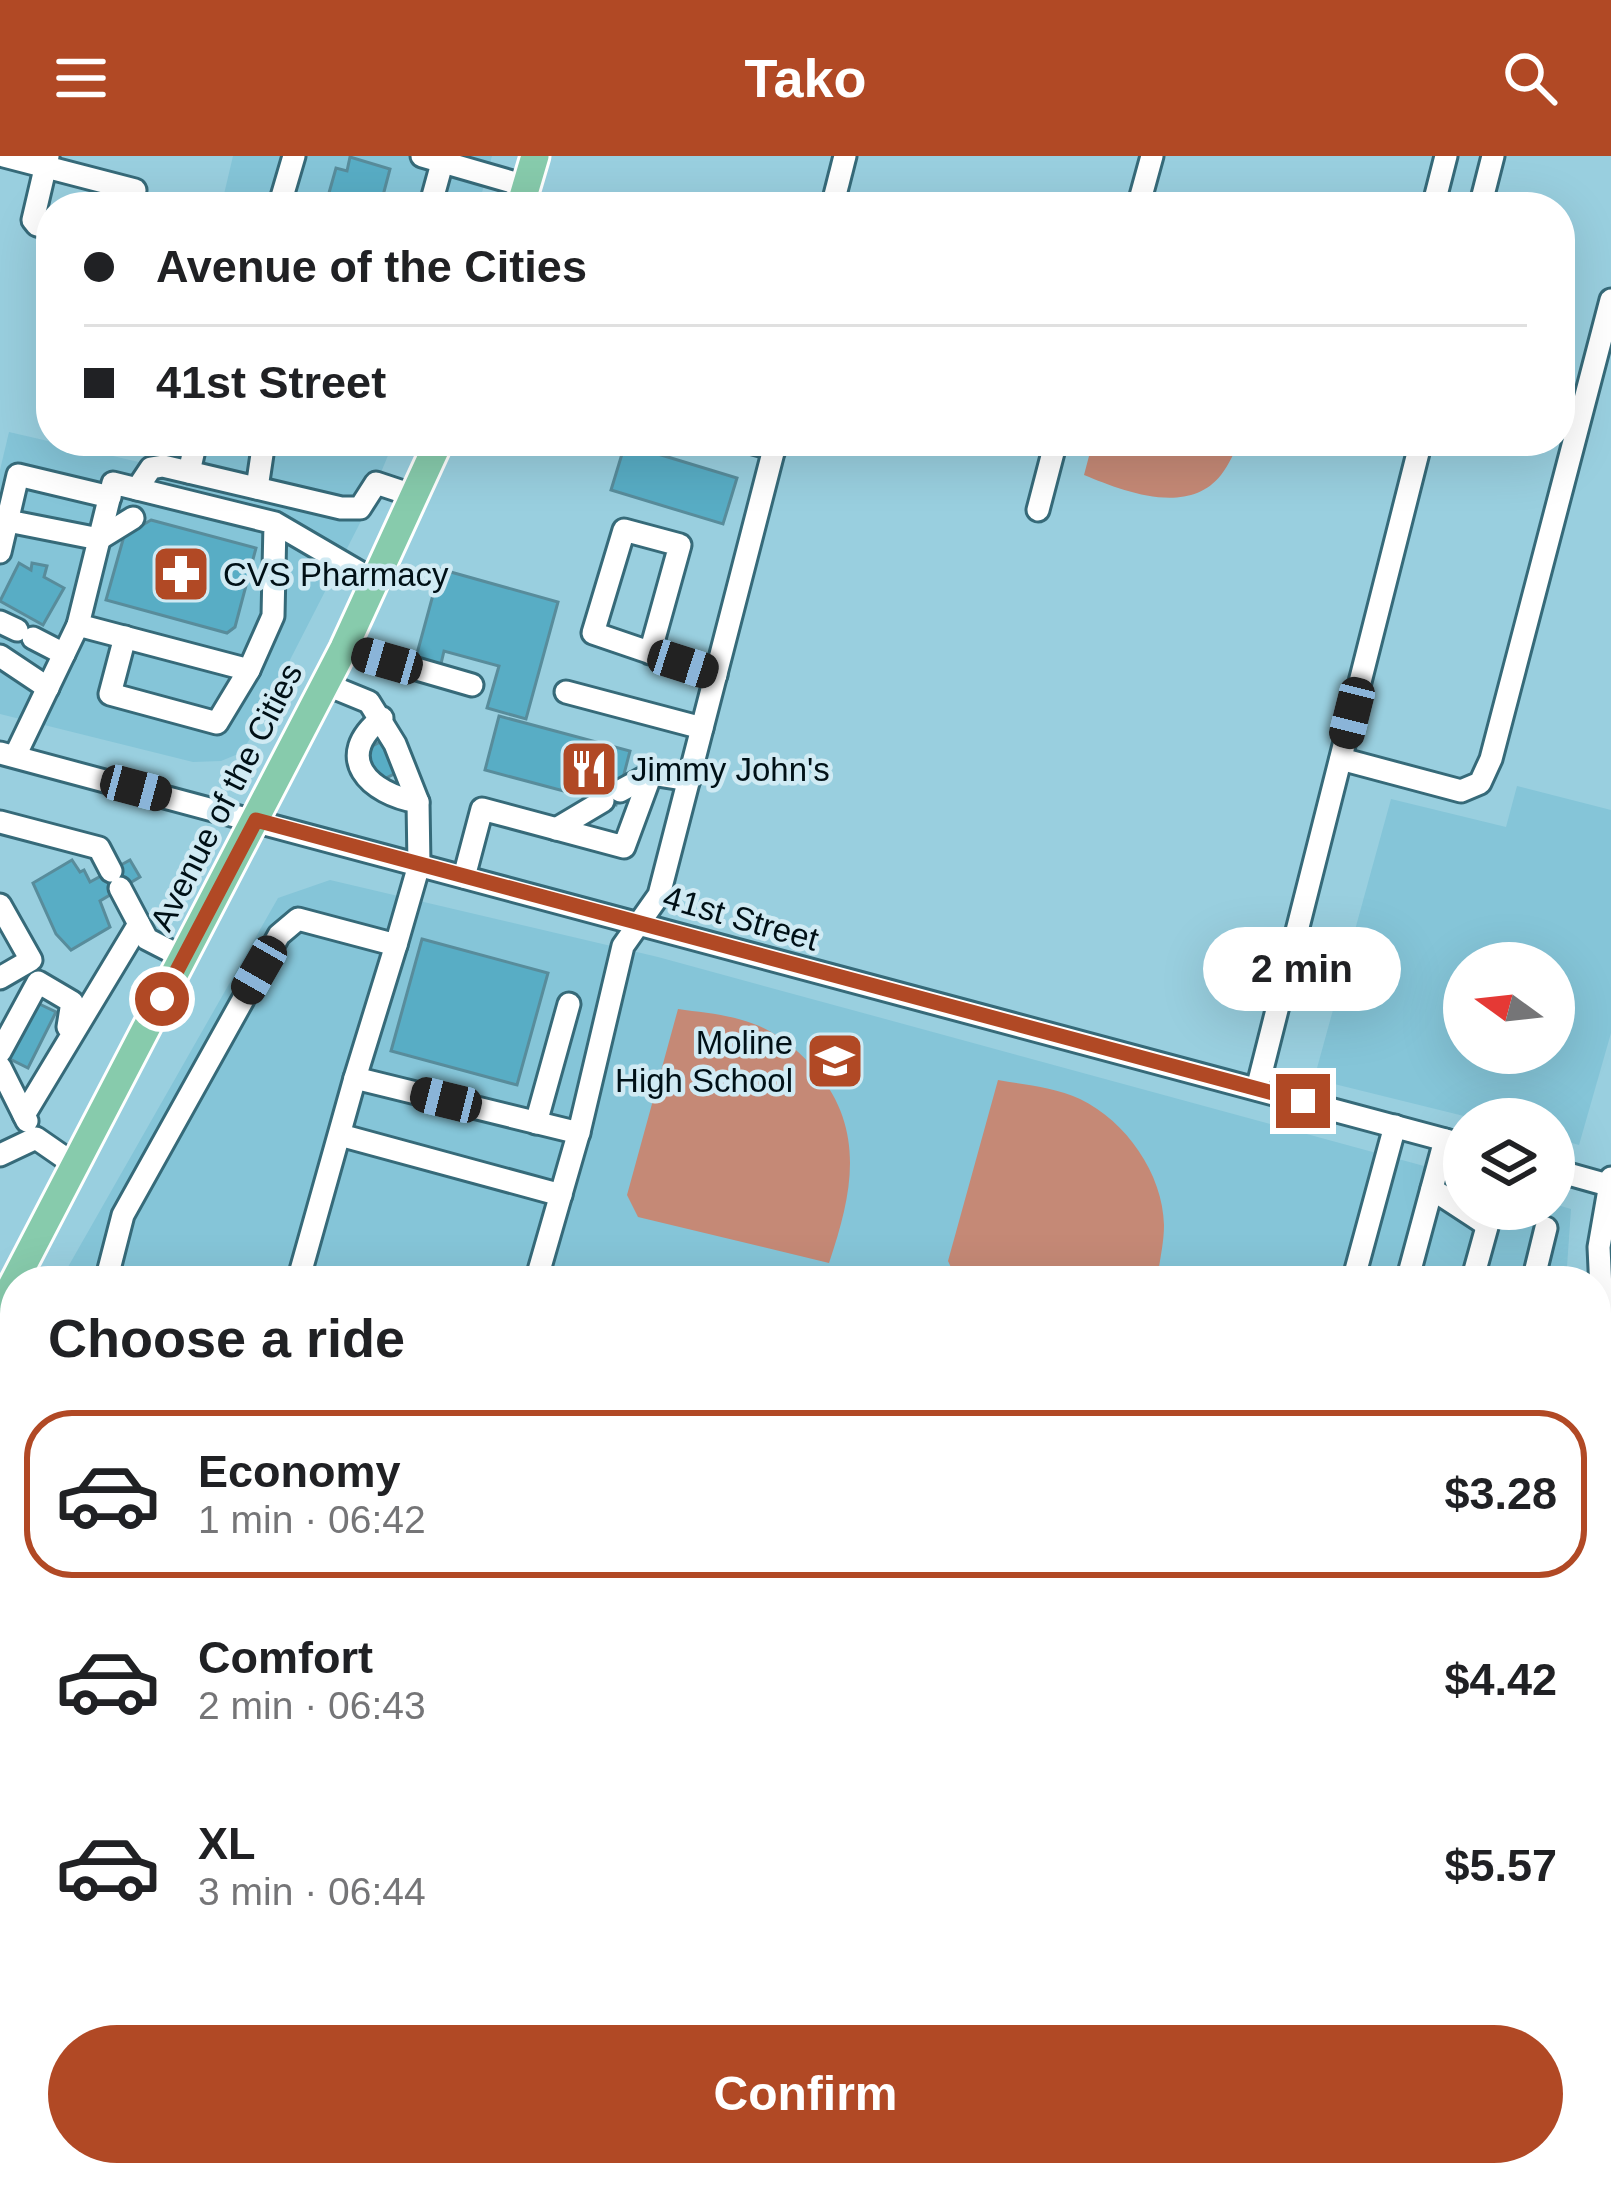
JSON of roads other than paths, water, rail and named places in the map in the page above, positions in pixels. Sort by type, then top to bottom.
[{"type":"main road","points":[[524,192],[535,156]]},
{"type":"main road","name":"Avenue of the Cities","points":[[23,1266],[344,648],[433,456]]},
{"type":"street","points":[[4,156],[47,161],[135,190]]},
{"type":"street","points":[[283,192],[294,156]]},
{"type":"street","points":[[836,192],[845,156]]},
{"type":"street","points":[[1142,192],[1152,156]]},
{"type":"street","points":[[1437,192],[1447,156]]},
{"type":"street","points":[[1484,192],[1493,156]]},
{"type":"street","points":[[432,192],[436,158],[514,192]]},
{"type":"street","points":[[40,192],[47,161]]},
{"type":"street","points":[[1575,438],[1611,301]]},
{"type":"street","points":[[189,472],[193,456]]},
{"type":"street","points":[[257,488],[262,456]]},
{"type":"street","points":[[540,1266],[579,1133],[623,946],[659,895],[773,456]]},
{"type":"street","points":[[1038,510],[1052,456]]},
{"type":"street","points":[[1257,1089],[1417,456]]},
{"type":"street","points":[[1341,759],[1461,791],[1480,783],[1491,759],[1570,456]]},
{"type":"street","points":[[8,520],[100,539],[147,502],[152,468],[163,466],[340,508],[360,508],[376,483],[416,496]]},
{"type":"street","points":[[0,552],[19,475],[110,497]]},
{"type":"street","points":[[7,755],[48,688],[78,625],[113,483],[147,502],[275,523],[376,582]]},
{"type":"street","points":[[125,637],[110,694],[217,723],[249,670],[273,616],[275,523]]},
{"type":"street","points":[[650,653],[680,545],[624,530],[593,633],[650,653],[716,675]]},
{"type":"street","points":[[78,625],[249,670]]},
{"type":"street","points":[[17,630],[64,654]]},
{"type":"street","points":[[344,648],[472,685]]},
{"type":"street","points":[[0,656],[48,688]]},
{"type":"street","points":[[302,1266],[419,865],[418,802],[382,718],[370,702],[325,685]]},
{"type":"street","points":[[566,692],[702,728]]},
{"type":"street","points":[[382,718],[359,742],[357,755],[363,772],[376,790],[418,802]]},
{"type":"street","name":"41st Street","points":[[7,755],[1443,1139]]},
{"type":"street","points":[[556,829],[650,774],[688,780]]},
{"type":"street","points":[[464,878],[482,809],[624,848],[650,774]]},
{"type":"street","points":[[0,822],[99,848],[147,940],[184,958]]},
{"type":"street","points":[[0,978],[32,960],[1,910]]},
{"type":"street","points":[[110,1266],[123,1215],[279,934],[298,919],[396,945]]},
{"type":"street","points":[[50,1066],[139,925]]},
{"type":"street","points":[[0,1052],[33,985],[44,982],[72,1002],[73,1014],[24,1115]]},
{"type":"street","points":[[536,1123],[569,1004]]},
{"type":"street","points":[[0,1067],[36,1138],[75,1165]]},
{"type":"street","points":[[356,1078],[579,1133]]},
{"type":"street","points":[[1357,1266],[1396,1126]]},
{"type":"street","points":[[340,1135],[561,1195]]},
{"type":"street","points":[[0,1155],[36,1138]]},
{"type":"street","points":[[1411,1266],[1432,1189],[1443,1167]]},
{"type":"street","points":[[1575,1175],[1610,1183],[1599,1266]]},
{"type":"street","points":[[1432,1189],[1443,1194]]},
{"type":"street","points":[[1476,1266],[1486,1230]]},
{"type":"street","points":[[1537,1266],[1546,1230]]},
{"type":"place","name":"CVS Pharmacy","points":[[181,574]]},
{"type":"place","name":"Jimmy John's","points":[[589,769]]},
{"type":"place","name":"Moline High School","points":[[835,1061]]}]
